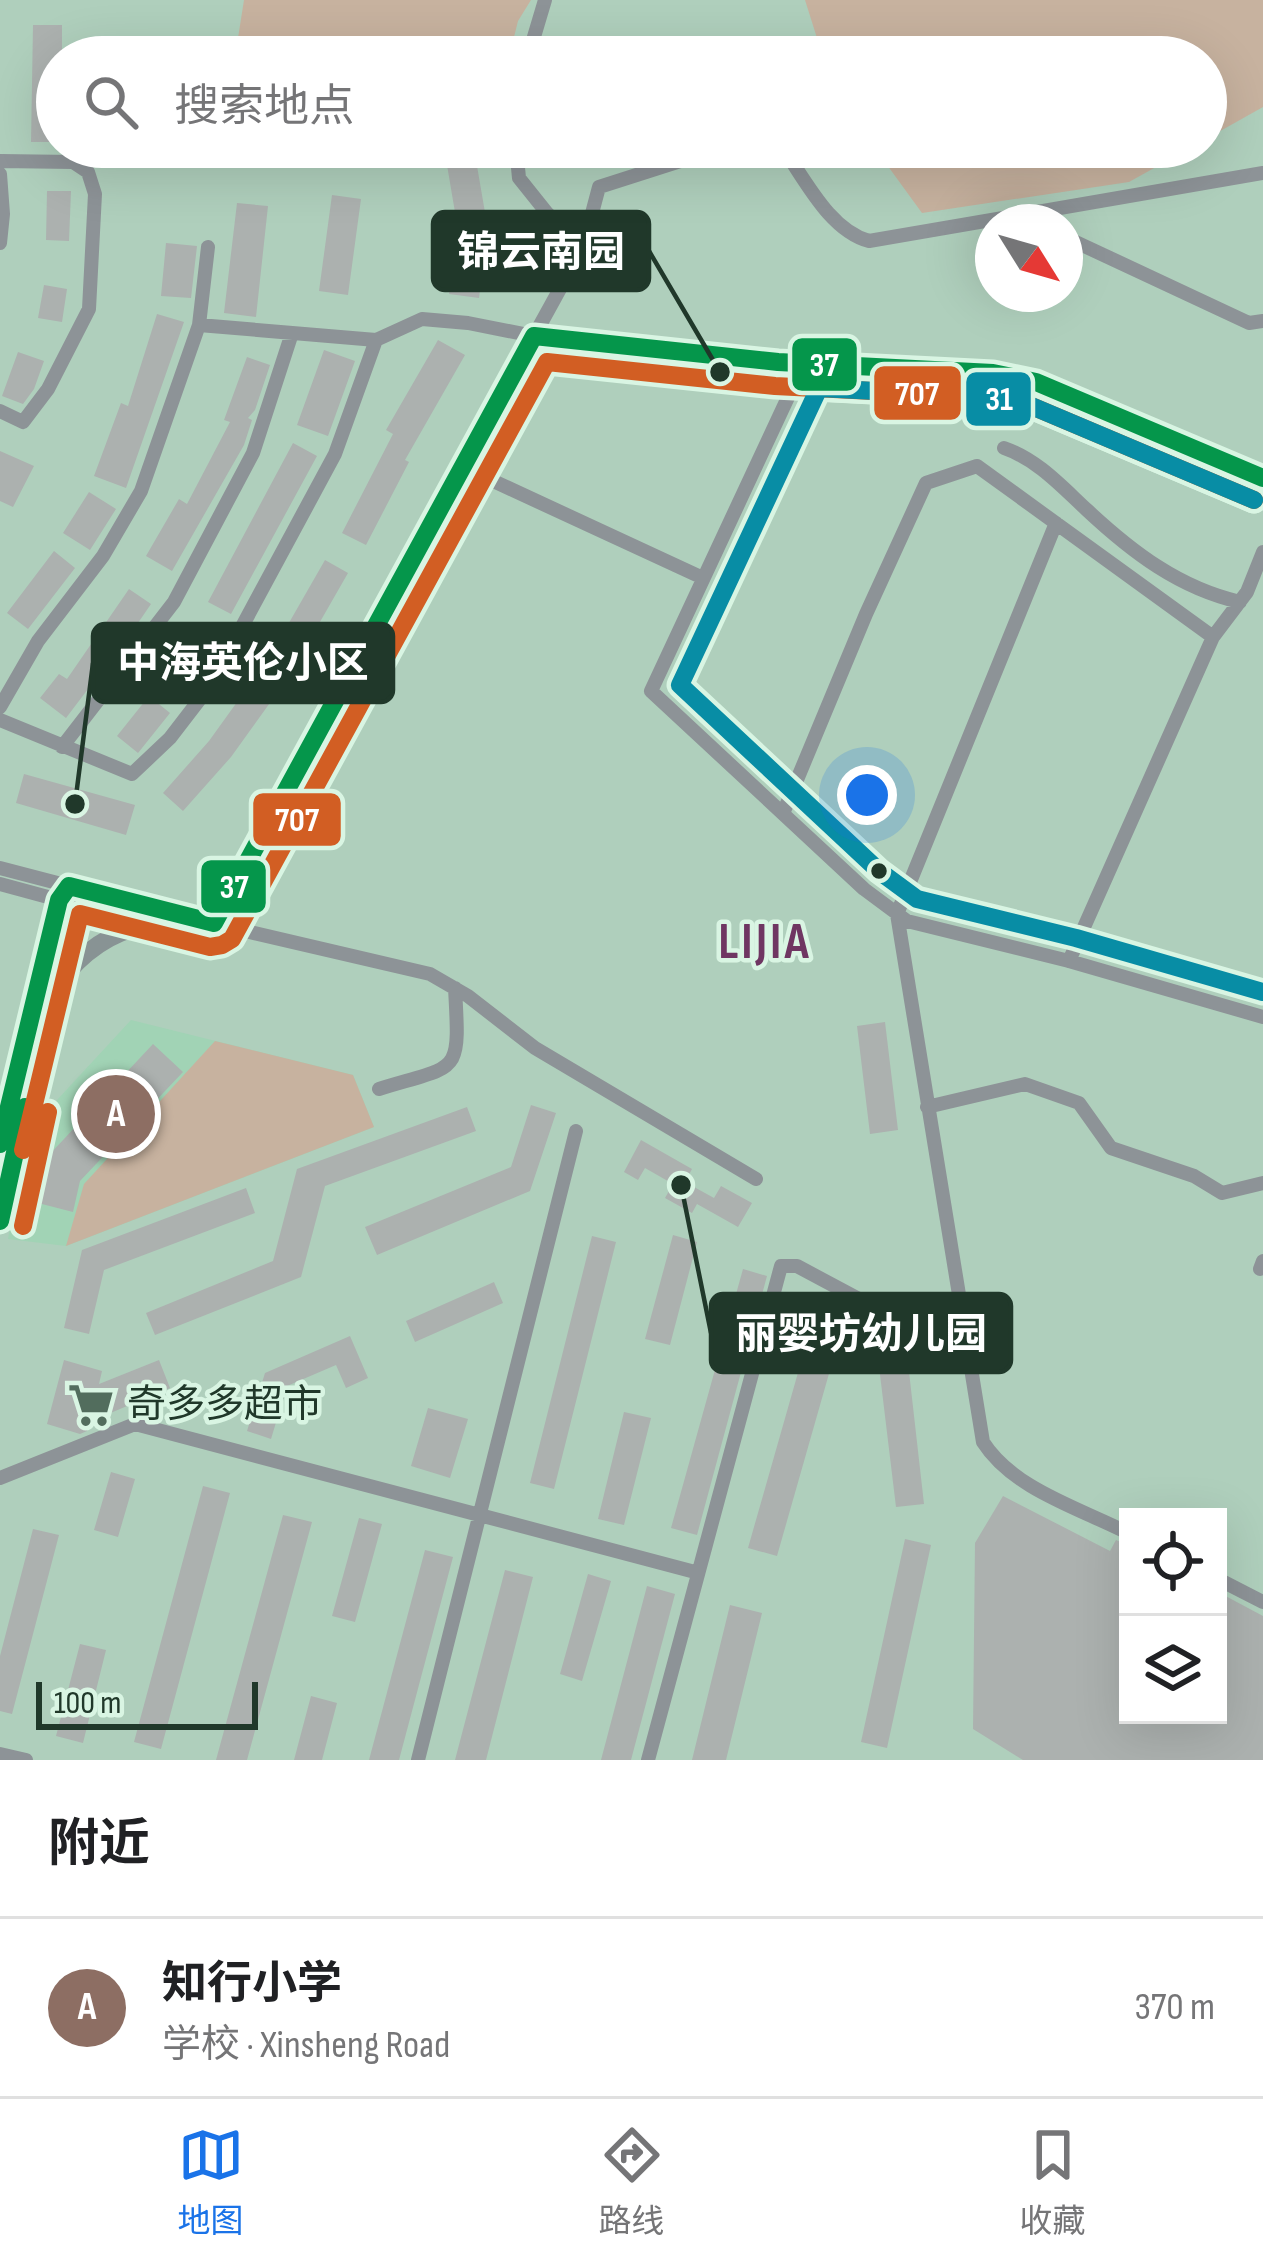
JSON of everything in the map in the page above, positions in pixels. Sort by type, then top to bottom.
[{"type":"street","points":[[534,36],[544,0]]},
{"type":"street","points":[[0,161],[36,161]]},
{"type":"street","points":[[0,411],[23,422],[48,389],[89,309],[95,194],[82,168]]},
{"type":"street","points":[[518,168],[519,178],[547,213],[583,247]]},
{"type":"street","points":[[219,930],[476,473],[583,247],[599,187],[658,168]]},
{"type":"street","points":[[798,168],[850,236],[869,241],[975,226]]},
{"type":"street","points":[[1083,208],[1263,172]]},
{"type":"street","points":[[0,173],[0,243]]},
{"type":"street","points":[[1083,245],[1249,323],[1263,321]]},
{"type":"street","points":[[0,707],[38,641],[103,556],[141,490],[200,325],[208,248]]},
{"type":"street","points":[[200,325],[376,340],[422,320],[804,363],[993,373],[1036,382],[1263,478]]},
{"type":"street","points":[[62,747],[174,602],[253,453],[292,333]]},
{"type":"street","points":[[219,930],[542,337]]},
{"type":"street","points":[[0,721],[132,774],[210,686],[335,454],[376,340]]},
{"type":"street","points":[[804,363],[651,691],[864,889],[897,914],[921,926],[1263,1017]]},
{"type":"street","points":[[1004,448],[1029,457],[1110,532],[1176,580],[1204,594],[1240,602]]},
{"type":"street","points":[[784,812],[926,483],[977,466],[1213,637]]},
{"type":"street","points":[[476,473],[704,578]]},
{"type":"street","points":[[1056,523],[897,914],[983,1442],[996,1462],[1025,1483],[1119,1529]]},
{"type":"street","points":[[1069,962],[1213,637],[1240,602],[1263,552]]},
{"type":"street","points":[[0,868],[155,924],[219,930]]},
{"type":"street","points":[[0,884],[430,974],[535,1048],[756,1179]]},
{"type":"street","points":[[0,1221],[52,993],[67,896]]},
{"type":"street","points":[[0,1144],[67,896]]},
{"type":"street","points":[[52,993],[91,949],[114,934],[155,924]]},
{"type":"street","points":[[379,1089],[449,1067],[456,1058],[454,988]]},
{"type":"street","points":[[927,1107],[1025,1084],[1078,1103],[1111,1148],[1194,1176],[1222,1193],[1263,1183]]},
{"type":"street","points":[[418,1760],[576,1131]]},
{"type":"street","points":[[648,1760],[781,1266],[796,1266],[900,1321]]},
{"type":"street","points":[[0,1478],[135,1424],[695,1572]]},
{"type":"street","points":[[1227,1584],[1263,1602]]},
{"type":"street","points":[[0,1754],[26,1760]]},
{"type":"shaded area","points":[[244,0],[531,0],[514,36],[238,36]]},
{"type":"shaded area","points":[[805,0],[1263,0],[1263,107],[1227,127],[1227,36],[816,36]]},
{"type":"shaded area","points":[[889,168],[1154,168],[1129,182],[922,213]]},
{"type":"shaded area","points":[[131,1020],[353,1075],[374,1127],[66,1246],[8,1239],[25,1151],[57,1100]]},
{"type":"shaded area","points":[[215,1041],[353,1075],[374,1127],[66,1246],[84,1184]]},
{"type":"building","points":[[33,25],[62,25],[62,36],[36,36],[36,142],[31,142]]},
{"type":"building","points":[[448,168],[477,168],[488,230],[479,298],[449,294],[458,230]]},
{"type":"building","points":[[47,191],[71,191],[69,241],[46,240]]},
{"type":"building","points":[[332,195],[361,199],[348,295],[319,291]]},
{"type":"building","points":[[237,203],[268,206],[256,317],[224,313]]},
{"type":"building","points":[[166,243],[197,246],[191,298],[161,296]]},
{"type":"building","points":[[44,285],[67,289],[62,322],[38,318]]},
{"type":"building","points":[[157,314],[184,322],[126,488],[94,476],[121,403],[128,406]]},
{"type":"building","points":[[438,340],[465,355],[405,460],[409,462],[366,545],[342,533],[393,434],[386,430]]},
{"type":"building","points":[[324,350],[355,361],[328,436],[297,425]]},
{"type":"building","points":[[18,352],[44,361],[23,404],[2,396]]},
{"type":"building","points":[[247,357],[270,365],[248,418],[252,420],[244,445],[172,571],[146,556],[179,499],[187,504],[230,422],[224,420]]},
{"type":"building","points":[[293,443],[317,456],[231,614],[208,602]]},
{"type":"building","points":[[0,451],[34,466],[13,507],[0,501]]},
{"type":"building","points":[[89,492],[116,509],[90,550],[63,533]]},
{"type":"building","points":[[54,551],[75,568],[28,629],[7,613]]},
{"type":"building","points":[[325,560],[348,573],[301,655],[278,642]]},
{"type":"building","points":[[129,589],[151,604],[116,655],[110,651],[103,661],[107,664],[66,718],[40,698],[59,674],[67,679]]},
{"type":"building","points":[[250,684],[272,700],[231,757],[183,811],[163,793]]},
{"type":"building","points":[[149,696],[170,713],[138,753],[117,736]]},
{"type":"building","points":[[24,774],[135,805],[126,835],[16,803]]},
{"type":"building","points":[[885,1022],[898,1130],[870,1134],[857,1026]]},
{"type":"building","points":[[153,1044],[183,1072],[80,1181],[73,1212],[38,1203],[49,1155]]},
{"type":"building","points":[[531,1105],[556,1113],[530,1191],[377,1255],[365,1227],[511,1167]]},
{"type":"building","points":[[467,1107],[476,1131],[325,1186],[301,1277],[155,1335],[146,1313],[273,1261],[297,1169]]},
{"type":"building","points":[[641,1140],[692,1169],[685,1182],[714,1198],[721,1186],[752,1203],[738,1227],[697,1204],[692,1213],[665,1198],[673,1184],[645,1168],[638,1180],[624,1172]]},
{"type":"building","points":[[246,1188],[255,1213],[104,1270],[89,1334],[64,1328],[82,1250]]},
{"type":"building","points":[[673,1235],[697,1242],[670,1345],[645,1339]]},
{"type":"building","points":[[592,1236],[616,1242],[554,1489],[530,1483]]},
{"type":"building","points":[[743,1269],[767,1276],[697,1535],[671,1528]]},
{"type":"building","points":[[494,1282],[503,1303],[415,1342],[406,1321]]},
{"type":"building","points":[[813,1320],[842,1328],[777,1556],[748,1548]]},
{"type":"building","points":[[350,1336],[368,1378],[346,1388],[336,1365],[287,1386],[271,1439],[247,1431],[265,1373]]},
{"type":"building","points":[[907,1354],[924,1504],[896,1507],[878,1358]]},
{"type":"building","name":"奇多多超市","points":[[64,1360],[102,1371],[99,1384],[159,1360],[170,1388],[89,1422],[87,1431],[80,1434],[47,1424]]},
{"type":"building","points":[[428,1408],[468,1419],[450,1478],[411,1466]]},
{"type":"building","points":[[624,1412],[651,1418],[624,1525],[598,1519]]},
{"type":"building","points":[[111,1472],[135,1479],[118,1537],[94,1530]]},
{"type":"building","points":[[203,1486],[230,1493],[161,1749],[134,1742]]},
{"type":"building","points":[[1003,1496],[1110,1551],[1119,1541],[1119,1724],[1227,1724],[1227,1597],[1263,1616],[1263,1760],[1023,1760],[973,1729],[975,1543]]},
{"type":"building","points":[[283,1515],[312,1522],[247,1760],[216,1760]]},
{"type":"building","points":[[359,1518],[382,1524],[355,1622],[332,1616]]},
{"type":"building","points":[[33,1529],[59,1535],[12,1714],[0,1711],[0,1656]]},
{"type":"building","points":[[905,1539],[931,1545],[887,1748],[861,1742]]},
{"type":"building","points":[[425,1550],[453,1557],[399,1760],[369,1760]]},
{"type":"building","points":[[505,1570],[533,1577],[486,1760],[455,1760]]},
{"type":"building","points":[[588,1574],[611,1581],[582,1681],[560,1674]]},
{"type":"building","points":[[647,1586],[675,1594],[631,1760],[601,1760]]},
{"type":"building","points":[[730,1605],[762,1613],[726,1760],[692,1760]]},
{"type":"building","points":[[80,1644],[106,1650],[83,1743],[56,1736]]},
{"type":"building","points":[[311,1696],[337,1703],[322,1760],[294,1760]]},
{"type":"transit line","name":"37","points":[[0,1144],[59,900],[69,886],[214,923],[534,336],[778,362],[993,373],[1036,382],[1263,478]]},
{"type":"transit line","name":"707","points":[[23,1150],[80,914],[210,947],[232,939],[547,362],[775,386],[990,397],[1029,405],[1254,500]]},
{"type":"transit line","name":"31","points":[[1254,500],[1029,405],[990,397],[819,388],[680,685],[879,871],[917,899],[1076,938],[1263,992]]},
{"type":"transit line","name":"37","points":[[0,1221],[25,1107]]},
{"type":"transit line","name":"707","points":[[23,1226],[48,1112]]},
{"type":"place","name":"锦云南园","points":[[720,372]]},
{"type":"place","name":"中海英伦小区","points":[[75,804]]},
{"type":"place","name":"知行小学","points":[[116,1114]]},
{"type":"place","name":"丽婴坊幼儿园","points":[[681,1185]]},
{"type":"place","name":"奇多多超市","points":[[91,1405]]},
{"type":"district","name":"LIJIA","points":[[765,942]]}]
